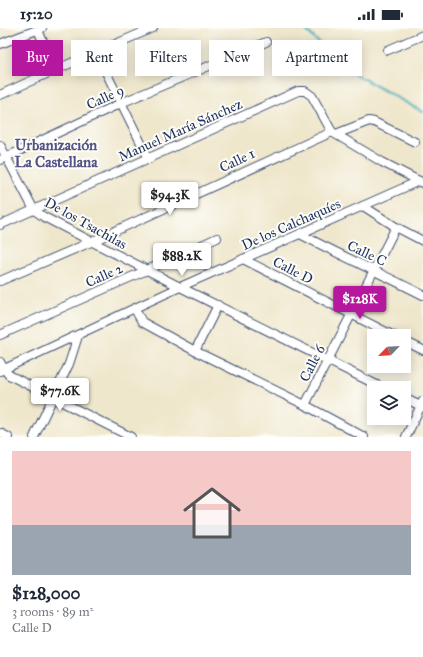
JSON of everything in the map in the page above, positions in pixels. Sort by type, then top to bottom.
[{"type":"street","points":[[124,40],[152,28]]},
{"type":"street","points":[[0,44],[35,29],[41,40]]},
{"type":"street","points":[[388,50],[423,35]]},
{"type":"street","name":"Calle 9","points":[[3,159],[121,103],[266,42]]},
{"type":"street","points":[[0,96],[43,76]]},
{"type":"street","points":[[108,76],[149,159]]},
{"type":"street","name":"Manuel María Sánchez","points":[[0,225],[298,91],[305,91],[312,96],[334,133]]},
{"type":"street","name":"Calle 1","points":[[0,281],[91,242],[334,133],[369,121],[415,142]]},
{"type":"street","points":[[334,133],[382,162],[421,182]]},
{"type":"street","name":"De los Tsachilas","points":[[0,145],[3,159],[34,210],[44,217],[180,288],[369,381]]},
{"type":"street","name":"De los Calchaquíes","points":[[1,367],[78,336],[244,259],[421,182]]},
{"type":"street","points":[[363,206],[396,227],[423,241]]},
{"type":"street","name":"Calle 6","points":[[305,405],[396,227]]},
{"type":"street","name":"Calle C","points":[[300,234],[423,295]]},
{"type":"street","name":"Calle 2","points":[[0,335],[217,238]]},
{"type":"street","name":"Calle D","points":[[244,259],[380,329]]},
{"type":"street","points":[[195,351],[218,306]]},
{"type":"street","points":[[135,309],[142,322],[195,351],[305,405],[364,437]]},
{"type":"street","points":[[34,437],[69,364],[78,336]]},
{"type":"street","points":[[411,344],[423,350]]},
{"type":"street","points":[[1,367],[9,375],[131,437]]},
{"type":"street","points":[[406,437],[422,405],[411,401]]},
{"type":"street","points":[[0,433],[8,437]]},
{"type":"waterway","points":[[304,28],[344,68],[423,112]]},
{"type":"district","name":"Urbanización La Castellana","points":[[56,154]]}]
